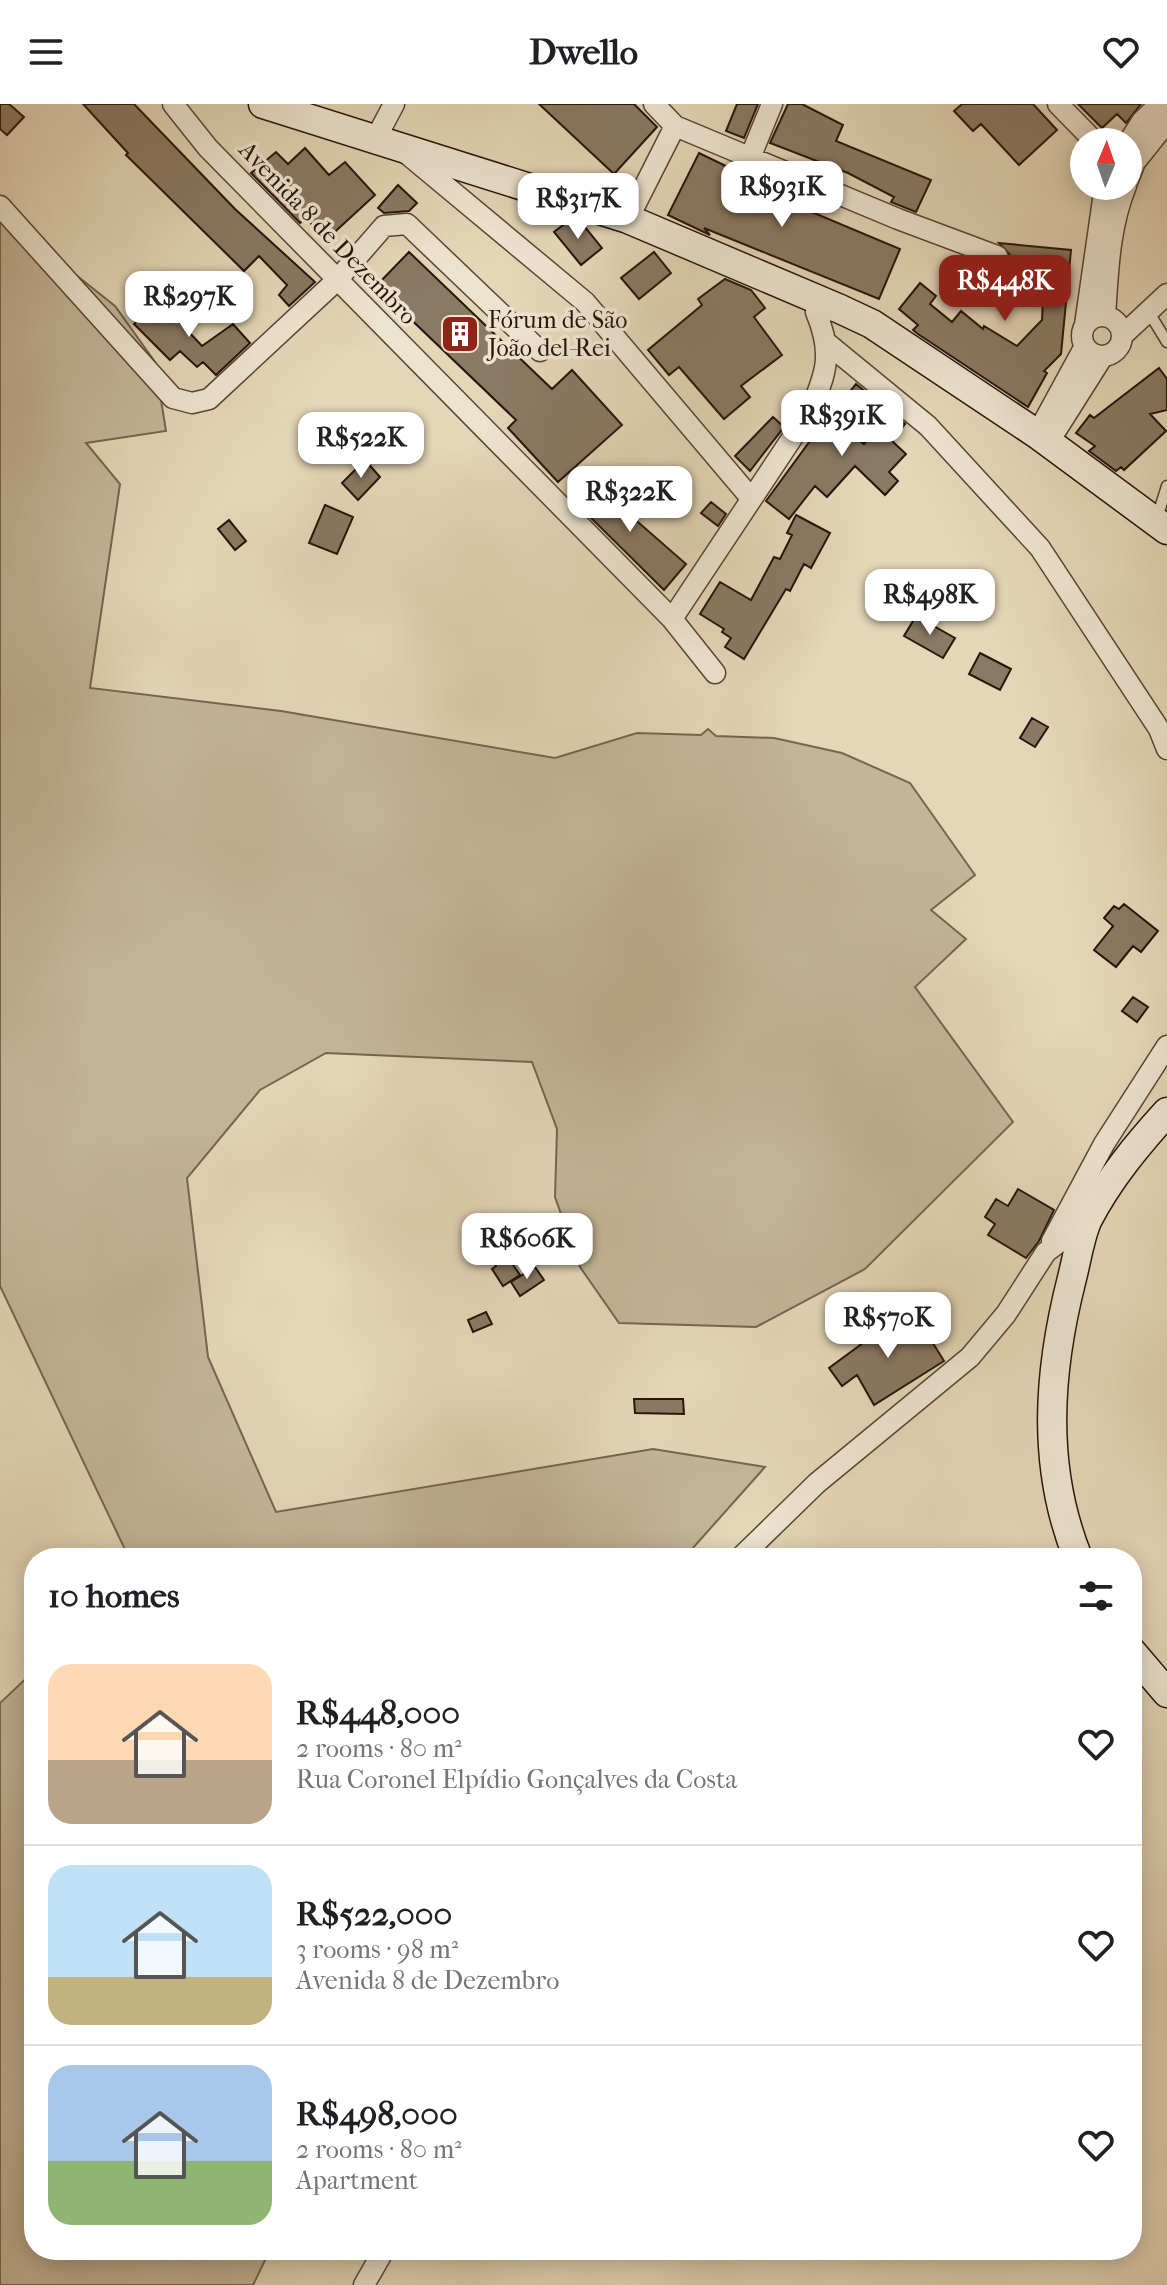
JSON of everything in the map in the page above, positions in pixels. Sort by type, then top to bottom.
[{"type":"main road","points":[[263,104],[628,219],[872,324],[1043,439],[1162,526]]},
{"type":"main road","points":[[1075,1548],[1056,1483],[1050,1425],[1053,1364],[1087,1222],[1129,1154],[1167,1112]]},
{"type":"main road","points":[[1142,1664],[1167,1693]]},
{"type":"street","name":"Avenida 8 de Dezembro","points":[[173,104],[208,148],[672,619],[715,673]]},
{"type":"street","points":[[394,104],[388,144],[585,302],[750,497]]},
{"type":"street","points":[[654,104],[675,126],[997,256]]},
{"type":"street","points":[[750,158],[772,104]]},
{"type":"street","points":[[1058,104],[1081,128]]},
{"type":"street","points":[[1138,128],[1160,104]]},
{"type":"street","points":[[1142,153],[1167,122]]},
{"type":"street","points":[[628,219],[675,126]]},
{"type":"street","points":[[1094,351],[1082,336],[1103,200]]},
{"type":"street","points":[[1105,316],[1110,248],[1120,200]]},
{"type":"street","points":[[0,206],[173,398],[192,403],[209,399],[337,280],[384,226],[407,224],[540,351]]},
{"type":"street","points":[[1094,351],[1117,350],[1123,335],[1167,294]]},
{"type":"street","points":[[672,619],[750,497],[810,411],[822,383],[828,344],[816,312],[840,309]]},
{"type":"street","points":[[1085,325],[1105,316]]},
{"type":"street","points":[[1105,316],[1117,322],[1123,335]]},
{"type":"street","points":[[828,344],[928,426],[1040,548],[1159,729],[1167,749]]},
{"type":"street","points":[[1043,439],[1094,351]]},
{"type":"street","points":[[750,1548],[817,1483],[970,1357],[1006,1314],[1046,1252],[1104,1144],[1167,1046]]},
{"type":"street","points":[[1046,1252],[1087,1222]]},
{"type":"street","points":[[364,2285],[378,2260]]},
{"type":"lane","points":[[1148,311],[1167,342]]},
{"type":"lane","points":[[1162,526],[1167,486]]},
{"type":"shaded area","points":[[0,209],[8,221],[115,306],[155,362],[166,431],[86,443],[120,484],[90,688],[281,711],[555,758],[637,733],[701,735],[708,729],[716,736],[774,738],[842,753],[910,783],[975,875],[931,910],[966,939],[915,987],[1013,1122],[865,1269],[756,1327],[619,1323],[580,1267],[555,1197],[557,1129],[532,1062],[326,1053],[260,1090],[187,1178],[208,1357],[276,1512],[653,1449],[765,1467],[693,1548],[124,1548],[0,1286]]},
{"type":"shaded area","points":[[24,1680],[24,2260],[265,2260],[253,2285],[0,2285],[0,1703]]},
{"type":"building","points":[[0,104],[9,104],[24,117],[7,135],[0,129]]},
{"type":"building","points":[[83,104],[134,104],[235,209],[315,282],[289,306],[279,295],[287,285],[259,256],[244,271],[126,155],[128,153]]},
{"type":"building","points":[[539,104],[634,104],[657,127],[614,174]]},
{"type":"building","points":[[737,104],[758,104],[744,138],[726,131]]},
{"type":"building","points":[[788,104],[802,104],[843,125],[836,141],[931,180],[916,212],[891,202],[894,197],[848,173],[770,143]]},
{"type":"building","points":[[962,104],[1033,104],[1057,130],[1019,165],[981,124],[973,131],[954,111]]},
{"type":"building","points":[[1078,104],[1141,104],[1126,123],[1117,114],[1102,128]]},
{"type":"building","points":[[305,148],[329,175],[345,162],[375,195],[326,240],[306,218],[300,223],[251,173],[276,152],[288,164]]},
{"type":"building","points":[[699,153],[730,168],[726,176],[900,249],[879,299],[704,228],[710,235],[668,215]]},
{"type":"building","points":[[398,185],[417,203],[409,211],[384,213],[378,208]]},
{"type":"building","points":[[571,219],[581,222],[602,248],[581,265],[554,232]]},
{"type":"building","points":[[999,243],[1071,250],[1061,354],[1044,371],[1047,373],[1028,407],[918,334],[913,330],[918,325],[899,309],[920,283],[936,296],[930,304],[952,322],[961,311],[983,329],[984,326],[1017,346],[1042,320],[1043,297],[1014,295],[997,281],[997,269],[1006,265],[1010,255]]},
{"type":"building","points":[[409,252],[552,389],[572,370],[622,425],[558,482],[508,428],[516,420],[376,286]]},
{"type":"building","points":[[654,252],[671,273],[639,299],[621,278]]},
{"type":"building","points":[[962,265],[981,285],[967,299],[948,279]]},
{"type":"building","points":[[725,279],[751,290],[765,308],[754,317],[782,355],[741,386],[750,397],[724,419],[679,367],[669,375],[648,350],[702,305],[698,299]]},
{"type":"building","points":[[162,296],[174,308],[170,312],[202,346],[233,324],[250,343],[216,375],[203,362],[197,367],[180,351],[170,360],[134,324]]},
{"type":"building","points":[[1159,368],[1167,379],[1167,410],[1150,414],[1166,431],[1124,470],[1121,467],[1116,471],[1089,451],[1095,446],[1076,433],[1090,415],[1094,418]]},
{"type":"building","points":[[856,384],[905,424],[892,441],[906,454],[889,472],[898,481],[885,495],[855,466],[827,497],[815,486],[789,519],[766,501],[829,415],[864,444],[881,423],[847,395]]},
{"type":"building","points":[[773,417],[784,427],[750,471],[735,456]]},
{"type":"building","points":[[365,460],[380,477],[358,500],[342,483]]},
{"type":"building","points":[[596,478],[635,512],[631,516],[686,564],[664,590],[575,502]]},
{"type":"building","points":[[711,502],[726,514],[718,526],[701,513]]},
{"type":"building","points":[[325,505],[353,517],[337,554],[309,543]]},
{"type":"building","points":[[796,515],[830,533],[811,568],[804,564],[790,591],[786,589],[744,659],[725,647],[731,638],[722,632],[724,629],[700,614],[720,582],[751,600],[774,557],[780,559],[792,535],[787,533]]},
{"type":"building","points":[[229,520],[246,541],[235,550],[218,529]]},
{"type":"building","points":[[916,616],[955,638],[943,658],[904,636]]},
{"type":"building","points":[[980,653],[1011,669],[1000,690],[969,674]]},
{"type":"building","points":[[1032,718],[1048,727],[1035,747],[1020,738]]},
{"type":"building","points":[[1124,904],[1158,931],[1141,952],[1133,946],[1116,967],[1094,950],[1113,926],[1104,918],[1114,906],[1119,909]]},
{"type":"building","points":[[1133,997],[1148,1007],[1137,1022],[1122,1011]]},
{"type":"building","points":[[1018,1189],[1054,1210],[1039,1241],[1026,1258],[988,1235],[995,1224],[985,1217],[996,1199],[1008,1206]]},
{"type":"building","points":[[503,1250],[520,1275],[503,1286],[492,1269],[496,1266],[490,1258]]},
{"type":"building","points":[[535,1267],[544,1280],[520,1296],[511,1282]]},
{"type":"building","points":[[486,1312],[492,1324],[473,1332],[468,1320]]},
{"type":"building","points":[[901,1315],[926,1343],[931,1340],[944,1361],[874,1405],[857,1375],[842,1386],[829,1368]]},
{"type":"building","points":[[634,1399],[683,1399],[684,1414],[635,1413]]},
{"type":"place","name":"Fórum de São João del-Rei","points":[[460,334]]}]
